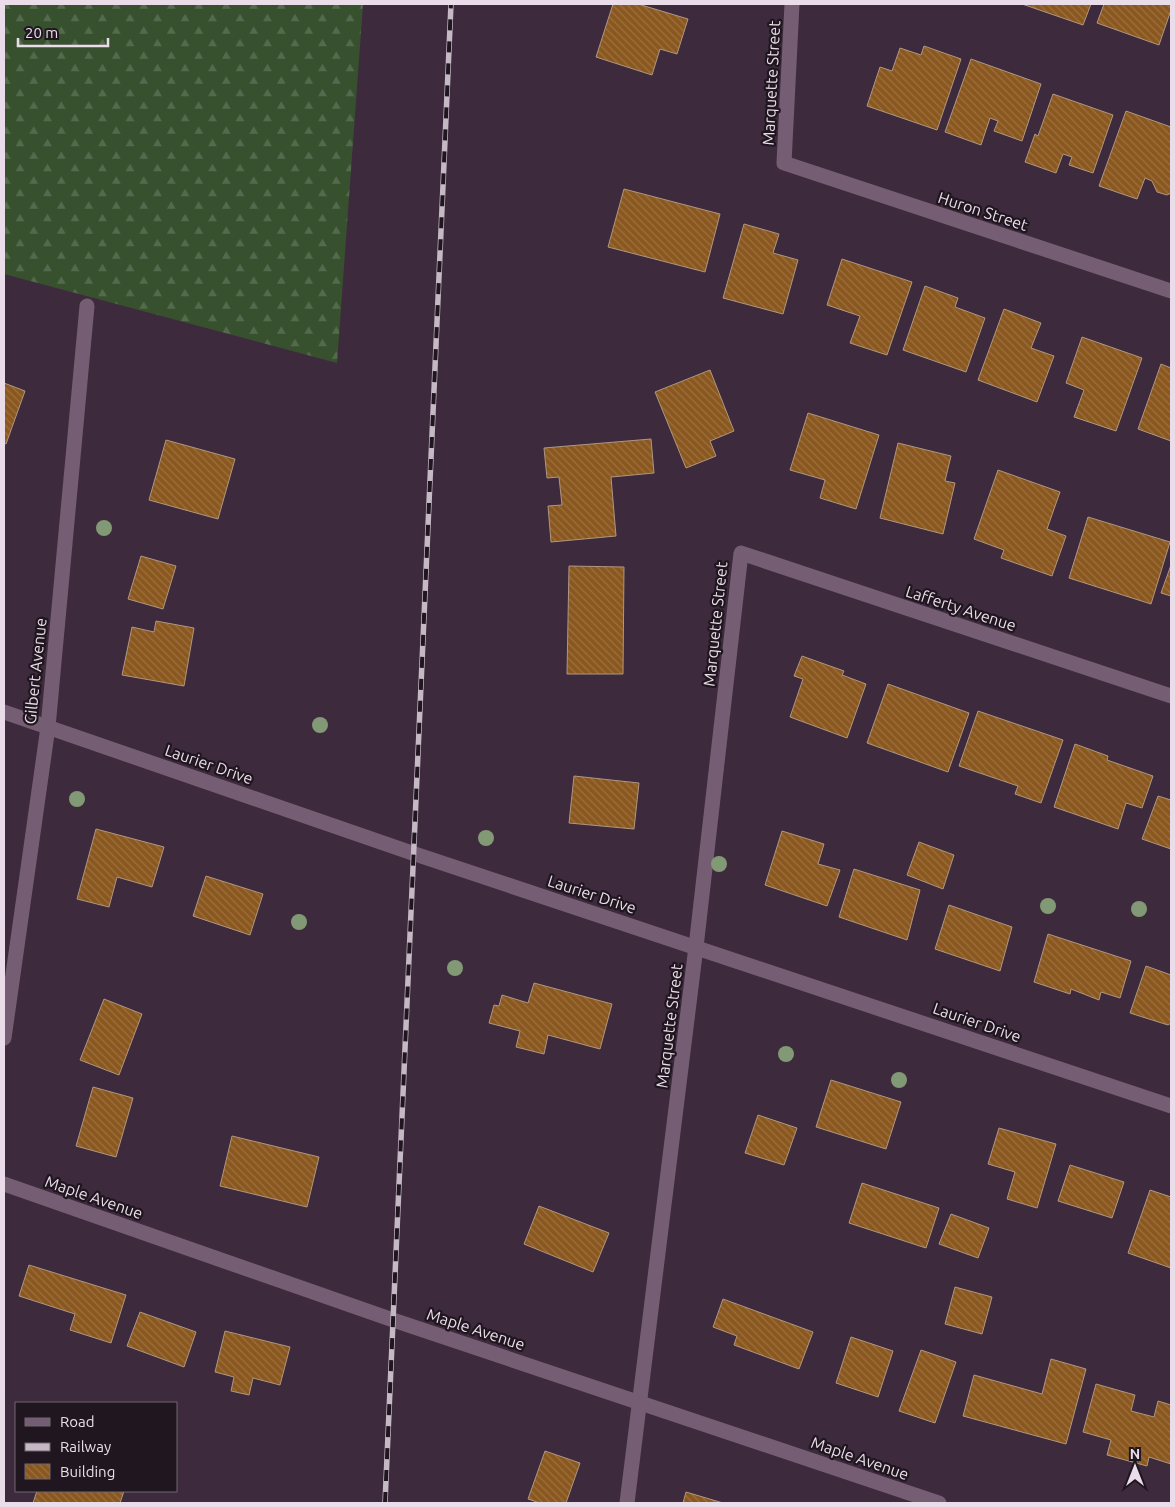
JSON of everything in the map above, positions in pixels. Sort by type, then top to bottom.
[{"type":"street","name":"Marquette Street","points":[[784,163],[792,4]]},
{"type":"street","name":"Huron Street","points":[[784,163],[1171,291]]},
{"type":"street","name":"Gilbert Avenue","points":[[4,1038],[48,727],[87,306]]},
{"type":"street","name":"Marquette Street","points":[[627,1503],[696,947],[741,553]]},
{"type":"street","name":"Lafferty Avenue","points":[[741,553],[1171,696]]},
{"type":"street","name":"Laurier Drive","points":[[4,712],[414,854],[1171,1106]]},
{"type":"street","name":"Maple Avenue","points":[[4,1184],[393,1320],[640,1401],[939,1503]]},
{"type":"green space","points":[[4,4],[363,4],[337,363],[4,274]]},
{"type":"building","points":[[613,4],[638,4],[688,19],[677,54],[660,49],[652,75],[596,57]]},
{"type":"building","points":[[1022,4],[1091,4],[1083,25]]},
{"type":"building","points":[[1104,4],[1171,4],[1171,10],[1159,45],[1097,23]]},
{"type":"building","points":[[924,46],[961,59],[937,130],[867,106],[880,67],[892,71],[900,48],[921,55]]},
{"type":"building","points":[[971,59],[1041,84],[1022,141],[994,131],[998,121],[990,118],[981,145],[945,132]]},
{"type":"building","points":[[1053,94],[1113,115],[1093,173],[1069,165],[1072,157],[1063,154],[1056,173],[1025,162],[1035,134],[1038,136]]},
{"type":"building","points":[[1126,111],[1171,127],[1171,193],[1167,195],[1157,192],[1152,181],[1145,178],[1137,199],[1099,186]]},
{"type":"building","points":[[624,189],[720,214],[705,272],[608,247]]},
{"type":"building","points":[[744,224],[779,234],[773,253],[798,260],[783,314],[723,298]]},
{"type":"building","points":[[842,259],[912,282],[887,355],[850,343],[860,316],[827,305]]},
{"type":"building","points":[[925,286],[958,298],[955,307],[985,318],[966,372],[903,350]]},
{"type":"building","points":[[1004,309],[1041,323],[1031,348],[1054,356],[1037,402],[978,380]]},
{"type":"building","points":[[1082,337],[1142,358],[1116,431],[1074,417],[1084,390],[1066,383]]},
{"type":"building","points":[[1161,364],[1171,368],[1171,441],[1138,429]]},
{"type":"building","points":[[710,370],[734,431],[710,441],[716,456],[686,468],[655,392]]},
{"type":"building","points":[[4,383],[25,391],[6,444],[4,443]]},
{"type":"building","points":[[808,413],[879,435],[856,509],[820,498],[825,480],[790,470]]},
{"type":"building","points":[[651,439],[654,473],[611,477],[616,536],[551,542],[548,506],[562,505],[559,477],[547,478],[544,448]]},
{"type":"building","points":[[166,440],[235,459],[218,519],[149,500]]},
{"type":"building","points":[[898,443],[951,456],[945,481],[955,483],[943,534],[880,518]]},
{"type":"building","points":[[998,470],[1060,492],[1047,529],[1066,536],[1052,576],[1001,558],[1004,550],[974,539]]},
{"type":"building","points":[[1088,517],[1170,542],[1151,604],[1069,578]]},
{"type":"building","points":[[141,556],[176,566],[163,609],[128,599]]},
{"type":"building","points":[[1171,565],[1171,596],[1161,593]]},
{"type":"building","points":[[569,566],[624,567],[623,674],[567,674]]},
{"type":"building","points":[[156,621],[194,628],[184,686],[122,675],[132,627],[154,632]]},
{"type":"building","points":[[802,656],[844,671],[842,675],[866,684],[847,738],[790,717],[803,679],[794,676]]},
{"type":"building","points":[[888,684],[969,713],[948,772],[867,743]]},
{"type":"building","points":[[978,711],[1063,740],[1041,803],[1015,794],[1018,786],[959,766]]},
{"type":"building","points":[[1075,744],[1108,756],[1107,760],[1153,776],[1142,808],[1126,803],[1118,829],[1054,807]]},
{"type":"building","points":[[574,776],[639,783],[634,829],[569,823]]},
{"type":"building","points":[[1158,796],[1171,800],[1171,849],[1142,839]]},
{"type":"building","points":[[96,829],[164,847],[152,887],[117,877],[109,907],[77,899]]},
{"type":"building","points":[[782,831],[824,844],[818,864],[840,870],[827,906],[765,885]]},
{"type":"building","points":[[919,842],[954,855],[943,889],[907,875]]},
{"type":"building","points":[[854,869],[920,890],[907,940],[839,917]]},
{"type":"building","points":[[206,876],[263,894],[250,935],[193,916]]},
{"type":"building","points":[[949,905],[1012,927],[1000,971],[935,949]]},
{"type":"building","points":[[1048,934],[1131,961],[1120,998],[1101,992],[1099,1000],[1071,989],[1070,994],[1034,982]]},
{"type":"building","points":[[1146,966],[1171,975],[1171,1023],[1168,1025],[1130,1013]]},
{"type":"building","points":[[534,983],[612,1004],[600,1049],[548,1035],[544,1054],[516,1047],[520,1031],[489,1023],[494,1005],[499,1006],[502,995],[528,1003]]},
{"type":"building","points":[[104,999],[142,1014],[119,1075],[80,1060]]},
{"type":"building","points":[[831,1080],[901,1102],[886,1149],[816,1127]]},
{"type":"building","points":[[93,1087],[133,1098],[116,1157],[76,1146]]},
{"type":"building","points":[[758,1115],[797,1128],[784,1165],[745,1153]]},
{"type":"building","points":[[999,1128],[1056,1144],[1037,1208],[1007,1199],[1015,1172],[988,1164]]},
{"type":"building","points":[[232,1136],[319,1157],[307,1207],[220,1186]]},
{"type":"building","points":[[1070,1165],[1124,1182],[1112,1218],[1058,1201]]},
{"type":"building","points":[[862,1183],[939,1208],[926,1248],[849,1223]]},
{"type":"building","points":[[1150,1190],[1171,1197],[1171,1268],[1128,1253]]},
{"type":"building","points":[[539,1206],[609,1233],[593,1272],[524,1244]]},
{"type":"building","points":[[951,1214],[989,1228],[978,1258],[939,1244]]},
{"type":"building","points":[[29,1265],[126,1295],[111,1343],[70,1330],[75,1314],[19,1296]]},
{"type":"building","points":[[955,1287],[992,1297],[982,1334],[945,1324]]},
{"type":"building","points":[[723,1299],[813,1332],[799,1369],[734,1345],[737,1336],[713,1327]]},
{"type":"building","points":[[140,1312],[196,1332],[184,1367],[127,1346]]},
{"type":"building","points":[[225,1331],[290,1347],[280,1385],[253,1378],[249,1395],[231,1391],[234,1377],[215,1372]]},
{"type":"building","points":[[851,1337],[893,1351],[878,1397],[836,1383]]},
{"type":"building","points":[[921,1350],[956,1362],[935,1423],[899,1411]]},
{"type":"building","points":[[1051,1359],[1086,1369],[1066,1444],[963,1416],[974,1375],[1042,1394]]},
{"type":"building","points":[[1096,1384],[1135,1395],[1131,1411],[1154,1417],[1158,1401],[1171,1405],[1171,1464],[1149,1457],[1147,1466],[1107,1455],[1111,1440],[1083,1432]]},
{"type":"building","points":[[545,1451],[580,1463],[566,1503],[540,1503],[528,1499]]},
{"type":"building","points":[[37,1492],[124,1492],[120,1503],[33,1503]]},
{"type":"building","points":[[686,1492],[723,1503],[683,1503]]},
{"type":"railway","points":[[385,1503],[451,4]]}]
